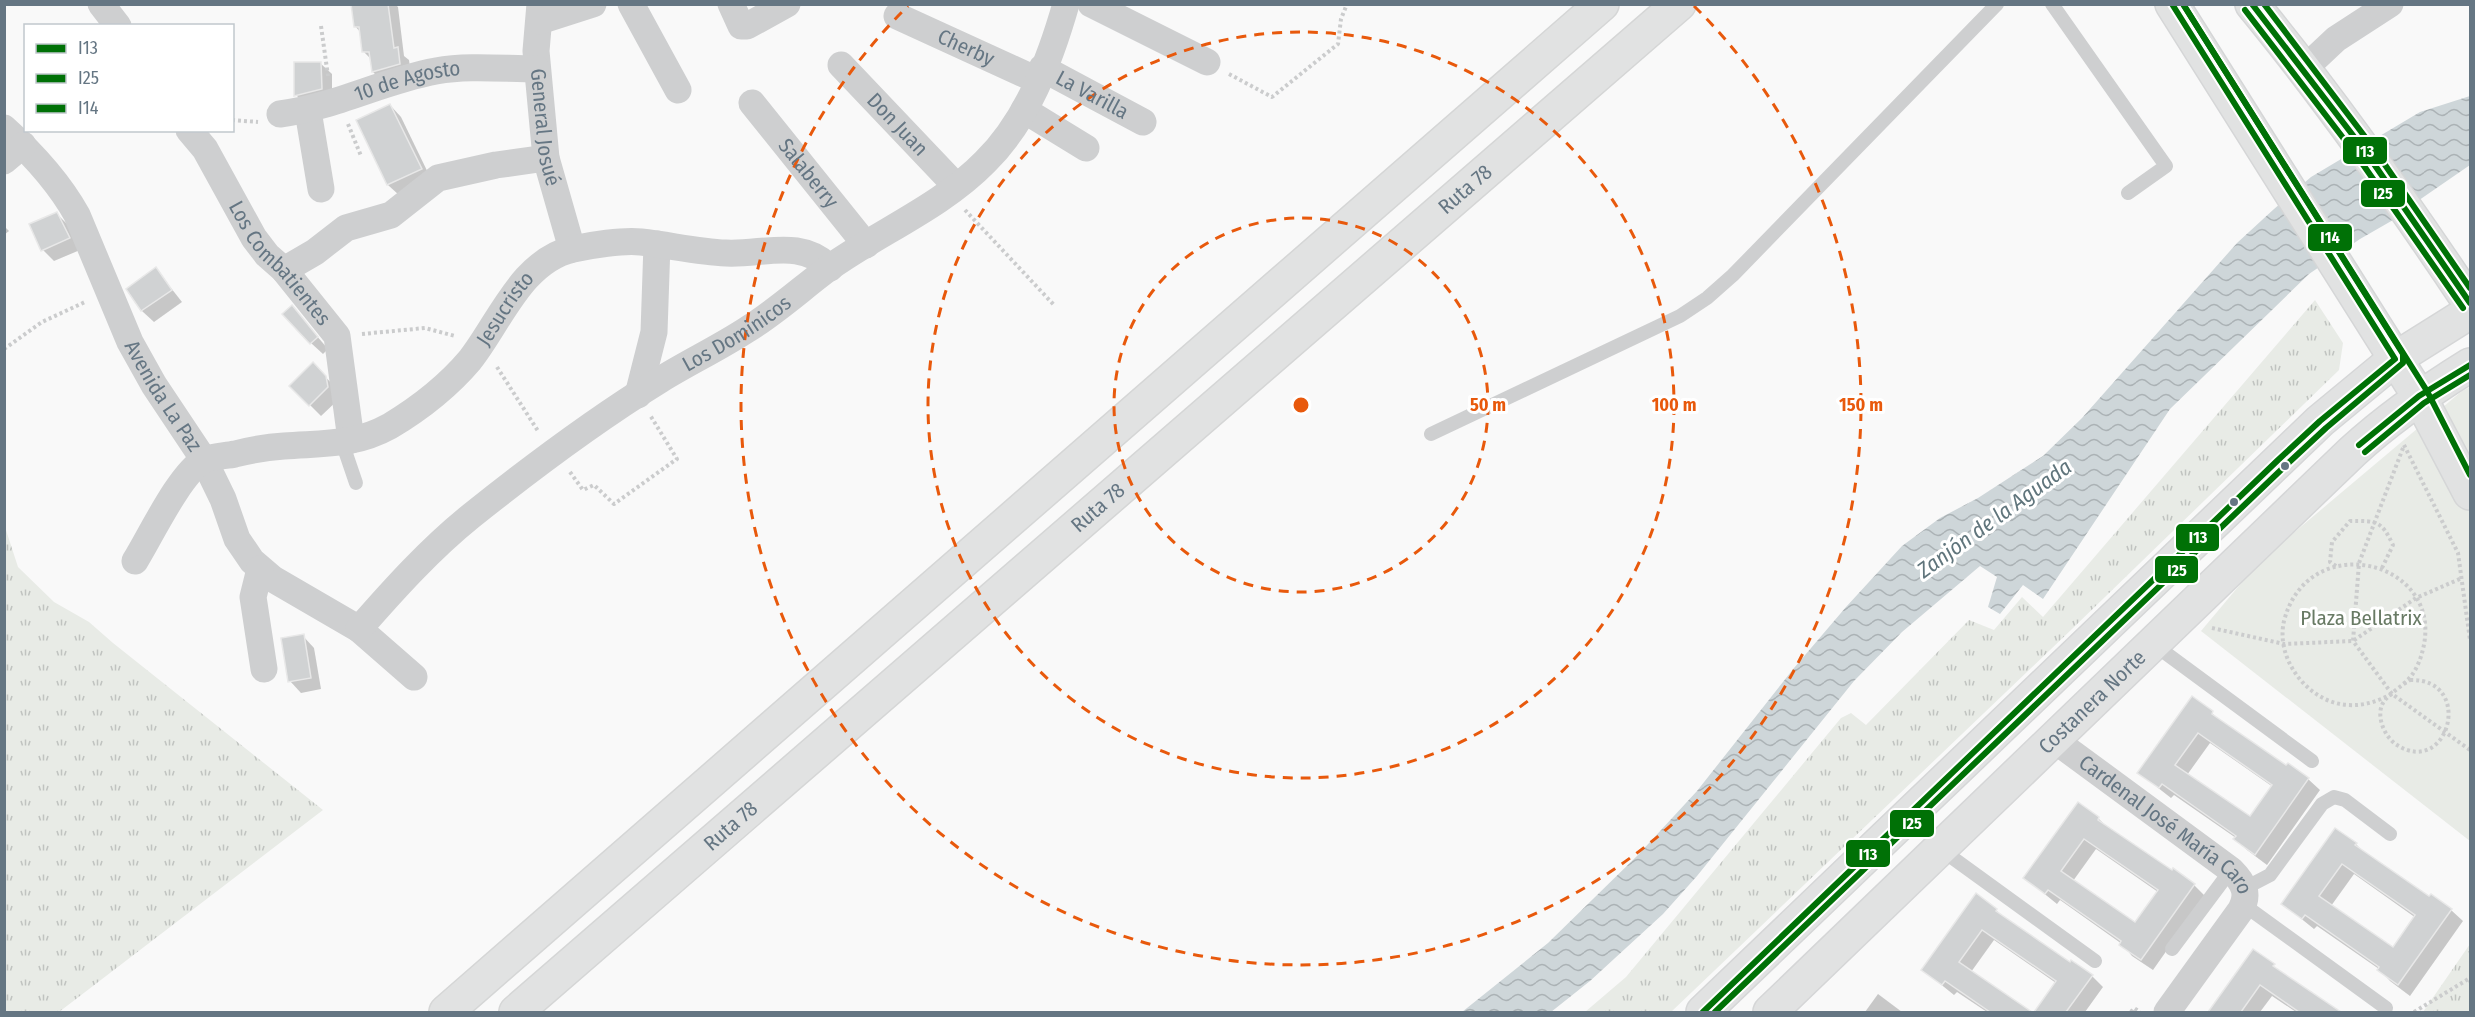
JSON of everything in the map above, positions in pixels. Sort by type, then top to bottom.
[{"type":"main road","points":[[446,1012],[1602,4]]},
{"type":"main road","name":"Ruta 78","points":[[516,1012],[1679,4]]},
{"type":"main road","points":[[2172,4],[2419,396],[2457,463],[2470,492]]},
{"type":"main road","points":[[2252,4],[2340,119],[2423,233],[2470,303]]},
{"type":"main road","points":[[1703,1012],[2285,453],[2395,359],[2470,312]]},
{"type":"main road","name":"Costanera Norte","points":[[1770,1012],[2378,427],[2419,396],[2470,365]]},
{"type":"street","points":[[101,4],[116,24]]},
{"type":"street","points":[[540,13],[568,14],[593,4]]},
{"type":"street","points":[[631,4],[678,90]]},
{"type":"street","points":[[731,4],[741,26],[747,26],[787,4]]},
{"type":"street","name":"Los Dominicos","points":[[359,629],[429,553],[470,517],[554,454],[638,395],[750,329],[830,268],[952,189],[984,164],[1001,145],[1024,111],[1057,34],[1066,4]]},
{"type":"street","points":[[1091,4],[1208,62]]},
{"type":"street","points":[[2303,70],[2336,39],[2390,4]]},
{"type":"street","name":"General Josué","points":[[540,13],[536,51],[546,158],[572,249]]},
{"type":"street","name":"Cherby","points":[[897,16],[1040,74]]},
{"type":"street","name":"Don Juan","points":[[841,65],[952,189]]},
{"type":"street","name":"10 de Agosto","points":[[280,114],[326,105],[387,84],[435,71],[458,68],[537,69]]},
{"type":"street","name":"La Varilla","points":[[1040,74],[1143,122]]},
{"type":"street","name":"Salaberry","points":[[752,103],[866,245]]},
{"type":"street","points":[[321,189],[326,105]]},
{"type":"street","points":[[1024,111],[1086,148]]},
{"type":"street","name":"Los Combatientes","points":[[191,132],[205,149],[254,238],[284,270],[338,336],[346,441]]},
{"type":"street","name":"Avenida La Paz","points":[[11,144],[66,196],[130,342],[154,385],[204,460],[223,499],[237,539],[260,569],[359,629],[414,677]]},
{"type":"street","points":[[284,270],[315,252],[346,228],[391,215],[438,178],[496,165],[546,158]]},
{"type":"street","name":"Jesucristo","points":[[204,460],[275,447],[346,441],[372,435],[424,403],[454,378],[482,344],[520,286],[536,270],[559,254],[572,249],[639,241],[704,252],[737,254],[797,251],[820,258],[830,268]]},
{"type":"street","points":[[638,395],[654,332],[657,244]]},
{"type":"street","points":[[135,561],[182,482],[204,460]]},
{"type":"street","points":[[260,569],[253,597],[264,669]]},
{"type":"street","name":"Cardenal José María Caro","points":[[2053,738],[2240,888],[2167,1012]]},
{"type":"lane","points":[[1431,434],[1680,316],[1707,297],[1733,275],[1997,4]]},
{"type":"lane","points":[[2052,4],[2166,165],[2128,193]]},
{"type":"lane","points":[[346,441],[356,483]]},
{"type":"lane","points":[[2152,643],[2312,761]]},
{"type":"lane","points":[[2172,949],[2240,888],[2270,875],[2322,804],[2334,796],[2345,800],[2390,834]]},
{"type":"lane","points":[[1939,848],[2095,961]]},
{"type":"lane","points":[[2240,888],[2386,1008]]},
{"type":"path","points":[[1208,62],[1272,97],[1338,44],[1341,19],[1347,4]]},
{"type":"path","points":[[321,26],[326,105],[361,156]]},
{"type":"path","points":[[952,189],[1054,305]]},
{"type":"path","points":[[4,349],[42,322],[108,292]]},
{"type":"path","points":[[338,336],[425,328],[482,344],[554,454],[583,490],[594,485],[614,504],[677,459],[638,395]]},
{"type":"path","points":[[2470,640],[2458,553],[2404,445],[2360,563],[2353,641],[2392,694],[2470,750]]},
{"type":"path","points":[[2336,566],[2330,562],[2332,542],[2350,521],[2375,521],[2384,527],[2393,544],[2382,568]]},
{"type":"path","points":[[2392,694],[2371,704],[2347,705],[2324,699],[2305,686],[2291,667],[2284,644],[2284,623],[2295,595],[2317,573],[2336,566],[2360,563],[2382,568],[2401,580],[2416,598],[2424,618],[2426,640],[2420,661],[2409,680],[2403,684],[2392,694],[2384,701],[2380,713],[2384,730],[2396,745],[2407,750],[2418,751],[2430,748],[2441,742],[2448,732],[2452,710],[2449,699],[2433,683],[2410,680],[2403,684]]},
{"type":"path","points":[[2176,620],[2284,644],[2353,641],[2416,598],[2462,578]]},
{"type":"path","points":[[2414,1012],[2470,978]]},
{"type":"path","points":[[2131,1012],[2134,1008],[2140,1012]]},
{"type":"green space","points":[[2315,300],[2343,343],[2339,370],[1671,1012],[1585,1012],[1626,977],[1841,718],[1851,713],[1866,725],[1969,620],[1994,630],[2022,597],[2043,617]]},
{"type":"green space","name":"Plaza Bellatrix","points":[[2470,387],[2470,841],[2201,631],[2259,562],[2462,391]]},
{"type":"green space","points":[[5,527],[18,567],[54,602],[89,622],[323,810],[59,1012],[5,1012]]},
{"type":"green space","points":[[2470,944],[2470,1012],[2423,1012]]},
{"type":"water","name":"Zanjón de la Aguada","points":[[2470,96],[2470,165],[2396,216],[2407,212],[2360,239],[2309,274],[2170,409],[2043,599],[2023,585],[2000,614],[1988,607],[1997,577],[1980,566],[1902,632],[1854,681],[1697,876],[1663,914],[1590,981],[1551,1012],[1462,1012],[1548,943],[1638,855],[1697,791],[1794,668],[1902,546],[1940,518],[1978,498],[2043,456],[2082,418],[2237,243],[2311,177],[2420,112]]},
{"type":"building","points":[[351,4],[388,4],[394,48],[398,47],[400,64],[372,72],[369,52],[362,52],[359,27],[354,27]]},
{"type":"building","points":[[294,62],[321,62],[322,89],[294,96]]},
{"type":"building","points":[[390,104],[422,169],[387,185],[356,120]]},
{"type":"building","points":[[57,212],[70,238],[41,251],[29,224]]},
{"type":"building","points":[[156,267],[172,290],[141,311],[126,289]]},
{"type":"building","points":[[292,305],[318,337],[310,344],[282,314]]},
{"type":"building","points":[[313,362],[326,376],[328,387],[309,406],[289,386]]},
{"type":"building","points":[[304,634],[311,678],[288,682],[281,638]]},
{"type":"building","points":[[2192,696],[2213,711],[2212,714],[2286,765],[2288,763],[2309,778],[2255,855],[2233,839],[2236,836],[2162,784],[2159,788],[2137,773]],"holes":[[[2198,733],[2272,785],[2250,816],[2175,765]]]},
{"type":"building","points":[[2078,802],[2099,817],[2098,820],[2195,884],[2141,960],[2119,945],[2121,941],[2048,890],[2045,894],[2023,878]],"holes":[[[2084,839],[2158,890],[2135,922],[2061,871]]]},
{"type":"building","points":[[2335,828],[2357,843],[2355,845],[2429,896],[2431,894],[2452,909],[2398,985],[2377,970],[2379,967],[2305,915],[2302,919],[2281,904]],"holes":[[[2342,864],[2415,915],[2393,947],[2319,896]]]},
{"type":"building","points":[[1976,893],[1997,909],[1996,911],[2070,962],[2071,960],[2093,975],[2066,1012],[2034,1012],[2056,981],[1982,930],[1959,962],[2032,1012],[1990,1012],[1945,981],[1942,985],[1921,970]]},
{"type":"building","points":[[2253,949],[2275,964],[2273,966],[2341,1012],[2299,1012],[2260,985],[2241,1012],[2208,1012]]},
{"type":"transit line","name":"I13","points":[[1703,1012],[2277,461],[2320,421],[2395,359],[2172,4]]},
{"type":"transit line","name":"I25","points":[[1715,1012],[2283,468],[2403,363],[2403,354],[2183,4]]},
{"type":"transit line","name":"I14","points":[[2183,4],[2427,391],[2470,475]]},
{"type":"transit line","name":"I13","points":[[2252,4],[2365,151],[2470,303]]},
{"type":"transit line","name":"I14","points":[[2264,4],[2372,146],[2470,288]]},
{"type":"transit line","name":"I25","points":[[2245,10],[2357,156],[2463,308]]},
{"type":"transit line","name":"I13","points":[[2359,445],[2419,396],[2470,365]]},
{"type":"transit line","name":"I25","points":[[2365,452],[2424,403],[2470,375]]}]
